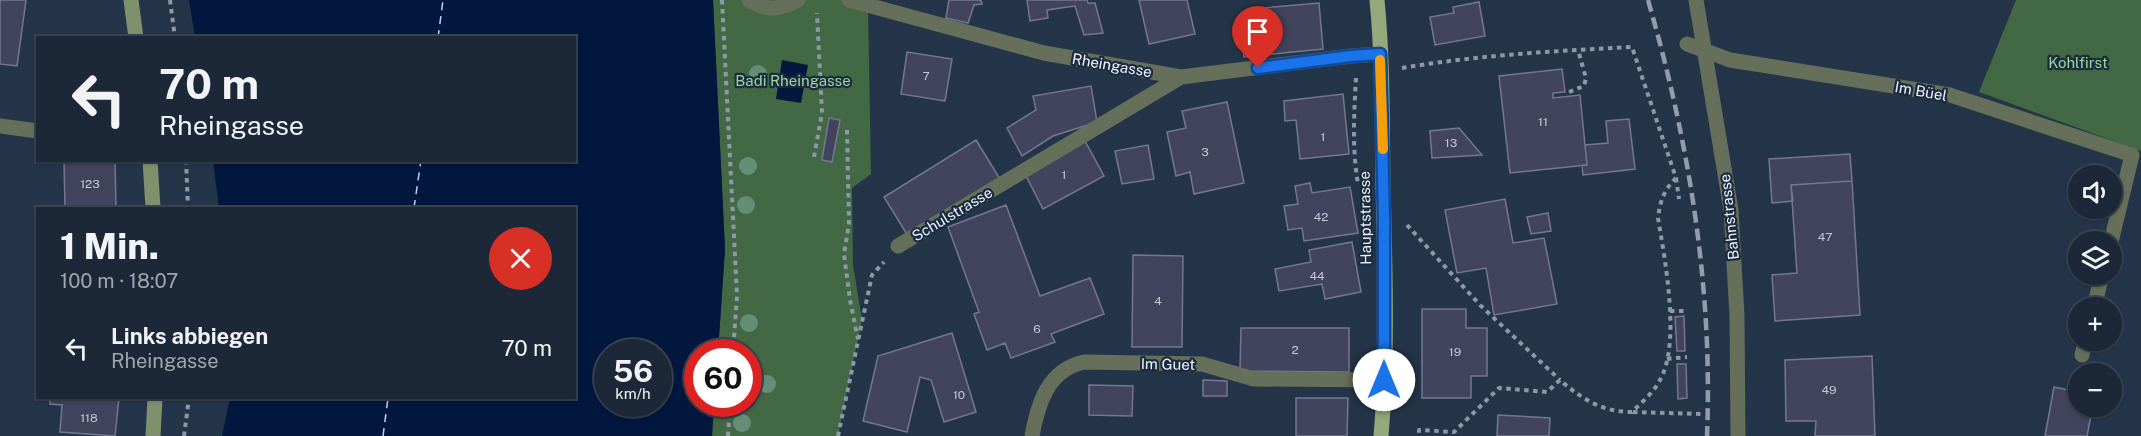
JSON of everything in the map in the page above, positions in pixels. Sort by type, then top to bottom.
[{"type":"main road","points":[[131,0],[136,36]]},
{"type":"main road","name":"Hauptstrasse","points":[[1377,0],[1384,217],[1384,380],[1381,436]]},
{"type":"main road","points":[[151,165],[153,207]]},
{"type":"main road","points":[[153,436],[155,399]]},
{"type":"street","points":[[749,0],[763,8],[778,9],[798,0]]},
{"type":"street","name":"Rheingasse","points":[[849,0],[1044,54],[1181,77],[1380,54]]},
{"type":"street","name":"Bahnstrasse","points":[[1696,0],[1731,210],[1737,316],[1738,436]]},
{"type":"street","name":"Im Büel","points":[[1687,44],[1730,60],[1950,95],[2132,155],[2113,231]]},
{"type":"street","name":"Schulstrasse","points":[[898,246],[1181,77]]},
{"type":"street","points":[[0,126],[36,131]]},
{"type":"street","name":"Im Guet","points":[[1032,436],[1036,410],[1052,382],[1061,372],[1084,362],[1202,364],[1254,379],[1384,380]]},
{"type":"path","points":[[170,0],[175,36]]},
{"type":"path","points":[[722,0],[737,296],[734,339]]},
{"type":"path","points":[[814,157],[822,113],[816,11]]},
{"type":"path","points":[[1402,68],[1450,60],[1632,47],[1676,178],[1679,200]]},
{"type":"path","points":[[1569,92],[1584,86],[1586,78],[1578,50]]},
{"type":"path","points":[[847,130],[849,224],[844,254],[858,339]]},
{"type":"path","points":[[186,162],[188,207]]},
{"type":"path","points":[[1632,412],[1660,380],[1667,359],[1670,340],[1670,311],[1658,218],[1660,203],[1668,187],[1676,178]]},
{"type":"path","points":[[1402,220],[1480,305],[1578,396],[1601,408],[1621,412],[1701,414]]},
{"type":"path","name":"Schulstrasse","points":[[838,436],[872,275],[898,246]]},
{"type":"path","points":[[1670,311],[1685,311]]},
{"type":"path","points":[[1667,359],[1688,357]]},
{"type":"path","points":[[1419,436],[1419,430],[1454,432],[1499,388],[1547,392],[1560,380]]},
{"type":"path","points":[[184,436],[189,399]]},
{"type":"path","points":[[728,436],[729,417]]},
{"type":"green space","name":"Badi Rheingasse","points":[[713,0],[849,0],[868,6],[871,174],[852,188],[853,265],[862,320],[838,436],[712,436],[713,417],[762,417],[762,339],[719,339],[725,249]]},
{"type":"green space","name":"Kohlfirst","points":[[2016,0],[2141,0],[2141,151],[1979,92]]},
{"type":"water","points":[[189,0],[713,0],[725,249],[719,339],[684,339],[684,417],[713,417],[712,436],[222,436],[230,399],[576,399],[576,207],[219,207],[213,162],[576,162],[576,36],[195,36]]},
{"type":"water","points":[[782,60],[808,65],[801,103],[776,99]]},
{"type":"building","points":[[0,0],[26,0],[17,66],[0,64]]},
{"type":"building","points":[[949,0],[981,0],[982,4],[974,5],[968,23],[946,18]]},
{"type":"building","points":[[1027,0],[1087,0],[1088,3],[1095,3],[1103,33],[1084,35],[1075,6],[1047,10],[1048,18],[1030,21]]},
{"type":"building","points":[[1139,0],[1187,0],[1195,34],[1149,44]]},
{"type":"building","points":[[1479,2],[1485,36],[1435,45],[1430,17],[1454,13],[1453,7]]},
{"type":"building","points":[[1319,3],[1323,49],[1244,57],[1242,28],[1253,27],[1251,9]]},
{"type":"building","points":[[907,52],[952,59],[945,101],[901,94]]},
{"type":"building","points":[[1562,69],[1565,92],[1553,93],[1553,98],[1580,95],[1587,165],[1510,173],[1499,76]]},
{"type":"building","points":[[1091,86],[1097,122],[1053,136],[1022,156],[1007,128],[1036,110],[1033,96]]},
{"type":"building","points":[[1343,94],[1349,154],[1300,159],[1296,120],[1285,121],[1284,101]]},
{"type":"building","points":[[1227,102],[1244,183],[1194,194],[1190,172],[1176,176],[1167,132],[1186,128],[1182,111]]},
{"type":"building","points":[[829,118],[840,120],[832,162],[822,160]]},
{"type":"building","points":[[1629,119],[1635,169],[1583,175],[1582,165],[1587,165],[1585,145],[1608,143],[1606,121]]},
{"type":"building","points":[[1459,128],[1482,155],[1432,158],[1430,131]]},
{"type":"building","points":[[976,140],[1000,179],[908,236],[884,197]]},
{"type":"building","points":[[1085,141],[1104,176],[1043,209],[1025,174]]},
{"type":"building","points":[[1148,145],[1154,179],[1122,184],[1115,151]]},
{"type":"building","points":[[1850,154],[1852,181],[1791,185],[1793,201],[1772,203],[1769,159]]},
{"type":"building","points":[[64,162],[115,162],[116,207],[65,207]]},
{"type":"building","points":[[1852,181],[1860,315],[1775,321],[1772,275],[1797,273],[1791,185]]},
{"type":"building","points":[[1310,183],[1312,193],[1350,187],[1358,233],[1304,241],[1302,228],[1288,230],[1284,206],[1298,204],[1295,186]]},
{"type":"building","points":[[1505,199],[1513,243],[1544,238],[1557,304],[1494,315],[1486,268],[1457,273],[1445,210]]},
{"type":"building","points":[[1006,205],[1040,296],[1090,278],[1104,314],[1051,334],[1055,342],[1011,358],[1005,343],[987,350],[974,314],[979,312],[948,227]]},
{"type":"building","points":[[1548,213],[1551,231],[1531,234],[1527,217]]},
{"type":"building","points":[[1352,242],[1361,292],[1325,299],[1322,284],[1279,291],[1275,269],[1311,262],[1309,250]]},
{"type":"building","points":[[1133,255],[1183,256],[1182,347],[1132,347]]},
{"type":"building","points":[[1422,309],[1466,309],[1466,328],[1487,328],[1487,376],[1471,376],[1471,398],[1422,398]]},
{"type":"building","points":[[1684,316],[1685,351],[1677,351],[1675,317]]},
{"type":"building","points":[[1241,328],[1349,328],[1349,372],[1240,371]]},
{"type":"building","points":[[952,333],[976,412],[944,422],[931,380],[920,377],[907,432],[863,421],[878,356]]},
{"type":"building","points":[[1872,356],[1875,436],[1815,436],[1816,421],[1786,421],[1785,360]]},
{"type":"building","points":[[1677,364],[1686,364],[1687,398],[1678,399]]},
{"type":"building","points":[[1203,380],[1227,381],[1227,396],[1203,396]]},
{"type":"building","points":[[1089,385],[1133,386],[1132,416],[1089,415]]},
{"type":"building","points":[[2054,387],[2068,390],[2068,417],[2091,417],[2087,436],[2045,436]]},
{"type":"building","points":[[1296,398],[1348,398],[1347,436],[1296,436]]},
{"type":"building","points":[[50,399],[119,399],[115,436],[60,432],[62,405],[50,404]]},
{"type":"building","points":[[1498,415],[1550,418],[1549,436],[1497,436]]},
{"type":"ferry route","points":[[438,36],[443,0]]},
{"type":"ferry route","points":[[414,207],[421,162]]},
{"type":"ferry route","points":[[383,436],[388,399]]},
{"type":"railway","points":[[1648,0],[1675,107],[1695,216],[1706,325],[1707,436]]},
{"type":"slow traffic","points":[[1380,60],[1383,149]]},
{"type":"route","points":[[1258,68],[1380,54],[1384,217],[1384,380]]}]
